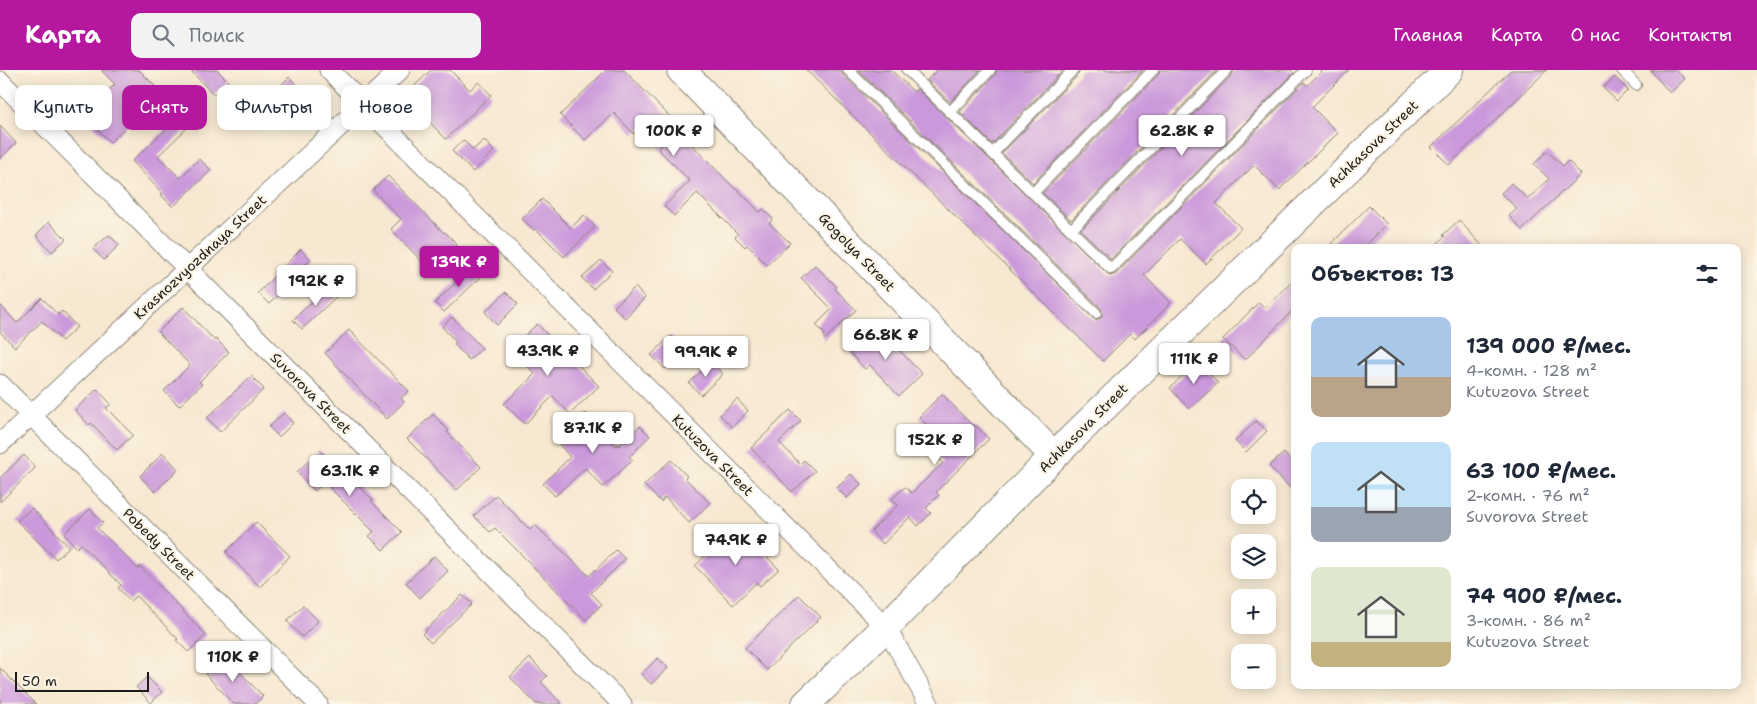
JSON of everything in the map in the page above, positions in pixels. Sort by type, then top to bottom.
[{"type":"main road","name":"Gogolya Street","points":[[681,70],[1054,456]]},
{"type":"main road","name":"Achkasova Street","points":[[806,704],[886,627],[1054,456],[1449,70]]},
{"type":"street","name":"Kutuzova Street","points":[[329,70],[344,85]]},
{"type":"street","name":"Krasnozvyozdnaya Street","points":[[384,85],[400,70]]},
{"type":"street","name":"Suvorova Street","points":[[0,81],[622,704]]},
{"type":"street","name":"Krasnozvyozdnaya Street","points":[[0,444],[341,125]]},
{"type":"street","name":"Kutuzova Street","points":[[388,130],[886,627],[929,704]]},
{"type":"street","name":"Pobedy Street","points":[[0,384],[318,704]]},
{"type":"lane","points":[[848,70],[1096,313]]},
{"type":"lane","points":[[907,70],[1111,269],[1306,70]]},
{"type":"lane","points":[[950,112],[990,70]]},
{"type":"lane","points":[[993,154],[1073,70]]},
{"type":"lane","points":[[1033,193],[1153,70]]},
{"type":"lane","points":[[1071,230],[1228,70]]},
{"type":"lane","points":[[1622,70],[1636,85]]},
{"type":"building","points":[[101,70],[139,70],[154,85],[122,85],[123,130],[110,142],[98,130],[112,130],[112,87],[115,84]]},
{"type":"building","points":[[190,70],[217,70],[228,81],[224,85],[217,85],[217,92],[214,95],[207,88],[207,85],[204,85]]},
{"type":"building","points":[[431,70],[450,70],[470,90],[479,82],[491,95],[446,139],[431,124],[431,85],[415,85]]},
{"type":"building","points":[[606,70],[624,70],[676,123],[673,125],[735,189],[760,212],[763,209],[773,219],[769,223],[790,243],[767,265],[747,245],[745,247],[735,237],[738,234],[697,193],[674,216],[664,206],[690,181],[658,149],[662,145],[643,125],[634,134],[614,113],[585,140],[560,115]]},
{"type":"building","points":[[806,70],[841,70],[843,75],[1095,320],[1101,318],[1101,308],[858,70],[891,70],[914,92],[917,89],[1110,276],[1116,274],[1304,82],[1307,86],[1323,70],[1349,70],[1312,107],[1338,133],[1279,190],[1254,165],[1216,203],[1241,228],[1206,264],[1180,239],[1144,275],[1171,303],[1135,339],[1130,334],[1103,361]]},
{"type":"building","points":[[937,70],[980,70],[950,102],[927,80]]},
{"type":"building","points":[[997,70],[1063,70],[992,144],[960,112],[995,75]]},
{"type":"building","points":[[1080,70],[1143,70],[1033,183],[1002,153],[1078,75]]},
{"type":"building","points":[[1160,70],[1217,70],[1071,220],[1043,193],[1158,75]]},
{"type":"building","points":[[1234,70],[1291,70],[1294,73],[1111,259],[1081,230],[1232,75]]},
{"type":"building","points":[[1511,70],[1547,70],[1449,165],[1431,147]]},
{"type":"building","points":[[1650,70],[1676,70],[1685,79],[1670,93]]},
{"type":"building","points":[[289,77],[297,85],[281,85]]},
{"type":"building","points":[[1615,77],[1628,90],[1617,101],[1603,88]]},
{"type":"building","points":[[0,126],[16,143],[0,159]]},
{"type":"building","points":[[165,130],[185,130],[158,156],[180,178],[199,159],[211,170],[173,207],[132,161]]},
{"type":"building","points":[[463,140],[473,150],[484,140],[494,151],[473,172],[452,151]]},
{"type":"building","points":[[1547,151],[1563,166],[1568,161],[1581,174],[1522,230],[1509,216],[1517,209],[1501,193],[1511,183],[1528,199],[1549,179],[1534,164]]},
{"type":"building","points":[[388,176],[457,244],[439,262],[436,259],[427,267],[391,229],[401,219],[373,190]]},
{"type":"building","points":[[542,199],[571,228],[584,215],[595,227],[564,257],[536,229],[534,230],[522,219]]},
{"type":"building","points":[[1369,206],[1387,224],[1367,244],[1331,244]]},
{"type":"building","points":[[1459,220],[1480,244],[1437,244],[1445,236],[1443,235]]},
{"type":"building","points":[[49,222],[66,239],[52,252],[36,235]]},
{"type":"building","points":[[109,235],[119,245],[104,260],[93,249]]},
{"type":"building","points":[[301,249],[311,260],[286,284],[288,286],[269,304],[258,293]]},
{"type":"building","points":[[601,260],[612,271],[593,289],[582,278]]},
{"type":"building","points":[[474,265],[484,274],[444,312],[435,303]]},
{"type":"building","points":[[815,265],[856,310],[824,340],[824,333],[816,325],[832,309],[801,278]]},
{"type":"building","points":[[1291,283],[1291,312],[1245,360],[1223,339],[1259,302],[1265,308]]},
{"type":"building","points":[[330,284],[339,294],[302,329],[293,320]]},
{"type":"building","points":[[635,287],[645,298],[625,318],[614,307]]},
{"type":"building","points":[[506,292],[518,304],[497,325],[485,312]]},
{"type":"building","points":[[42,298],[58,315],[62,311],[77,327],[62,341],[42,321],[15,347],[0,332],[0,305],[17,323]]},
{"type":"building","points":[[183,307],[214,340],[216,339],[229,352],[199,382],[202,384],[179,406],[164,391],[190,365],[158,332]]},
{"type":"building","points":[[452,317],[482,348],[469,360],[442,327]]},
{"type":"building","points":[[537,324],[564,351],[566,349],[578,361],[576,363],[599,386],[570,414],[553,396],[525,424],[504,404],[535,374],[511,349]]},
{"type":"building","points":[[877,327],[922,374],[899,396],[870,365],[865,369],[850,353]]},
{"type":"building","points":[[349,330],[409,391],[401,398],[404,402],[387,419],[325,353]]},
{"type":"building","points":[[671,336],[685,349],[665,369],[651,355]]},
{"type":"building","points":[[1198,361],[1218,383],[1189,409],[1170,388]]},
{"type":"building","points":[[711,362],[723,374],[701,395],[689,383]]},
{"type":"building","points":[[251,376],[264,389],[220,432],[207,418]]},
{"type":"building","points":[[97,389],[111,404],[106,408],[133,435],[117,450],[91,423],[89,425],[75,410]]},
{"type":"building","points":[[942,394],[973,426],[975,425],[989,439],[936,492],[939,495],[926,508],[931,513],[918,526],[910,517],[883,544],[871,531],[898,505],[892,499],[905,487],[912,493],[943,463],[939,459],[950,449],[919,417]]},
{"type":"building","points":[[737,399],[748,411],[732,427],[720,415]]},
{"type":"building","points":[[790,410],[801,421],[779,442],[800,464],[804,460],[815,471],[792,492],[751,448]]},
{"type":"building","points":[[284,413],[293,423],[279,437],[269,427]]},
{"type":"building","points":[[586,413],[616,446],[618,444],[619,446],[640,426],[650,436],[629,457],[633,460],[603,487],[585,468],[555,496],[543,484],[570,457],[555,440]]},
{"type":"building","points":[[433,414],[449,431],[447,432],[481,467],[457,490],[407,439]]},
{"type":"building","points":[[1256,421],[1267,431],[1246,452],[1235,441]]},
{"type":"building","points":[[320,450],[355,486],[357,484],[373,500],[371,501],[402,532],[383,550],[369,536],[374,532],[324,482],[315,491],[297,472]]},
{"type":"building","points":[[163,453],[178,469],[155,492],[140,476]]},
{"type":"building","points":[[1284,453],[1291,461],[1291,489],[1269,466]]},
{"type":"building","points":[[24,455],[35,468],[0,502],[0,478]]},
{"type":"building","points":[[671,460],[687,476],[685,478],[710,503],[689,523],[665,497],[661,502],[644,485]]},
{"type":"building","points":[[851,474],[861,484],[847,498],[837,488]]},
{"type":"building","points":[[496,495],[530,530],[535,525],[589,576],[616,550],[625,559],[591,593],[602,604],[586,620],[495,528],[490,532],[474,516]]},
{"type":"building","points":[[32,508],[69,547],[56,559],[17,521]]},
{"type":"building","points":[[90,509],[103,523],[97,528],[138,569],[140,566],[206,635],[188,652],[176,640],[178,639],[136,596],[130,601],[118,588],[121,585],[81,544],[77,548],[64,534]]},
{"type":"building","points":[[256,522],[290,556],[260,587],[226,552]]},
{"type":"building","points":[[735,526],[779,569],[760,586],[757,582],[733,605],[695,566]]},
{"type":"building","points":[[434,556],[448,571],[420,598],[406,583]]},
{"type":"building","points":[[462,595],[472,604],[431,643],[422,634]]},
{"type":"building","points":[[799,595],[821,617],[767,670],[745,648]]},
{"type":"building","points":[[303,605],[318,621],[302,637],[287,621]]},
{"type":"building","points":[[224,656],[263,696],[255,704],[234,704],[205,674]]},
{"type":"building","points":[[530,658],[547,676],[541,682],[562,704],[536,704],[510,677]]},
{"type":"building","points":[[658,658],[668,668],[651,684],[641,674]]},
{"type":"building","points":[[0,668],[36,704],[0,704]]},
{"type":"building","points":[[147,677],[162,692],[151,703],[136,687]]}]
